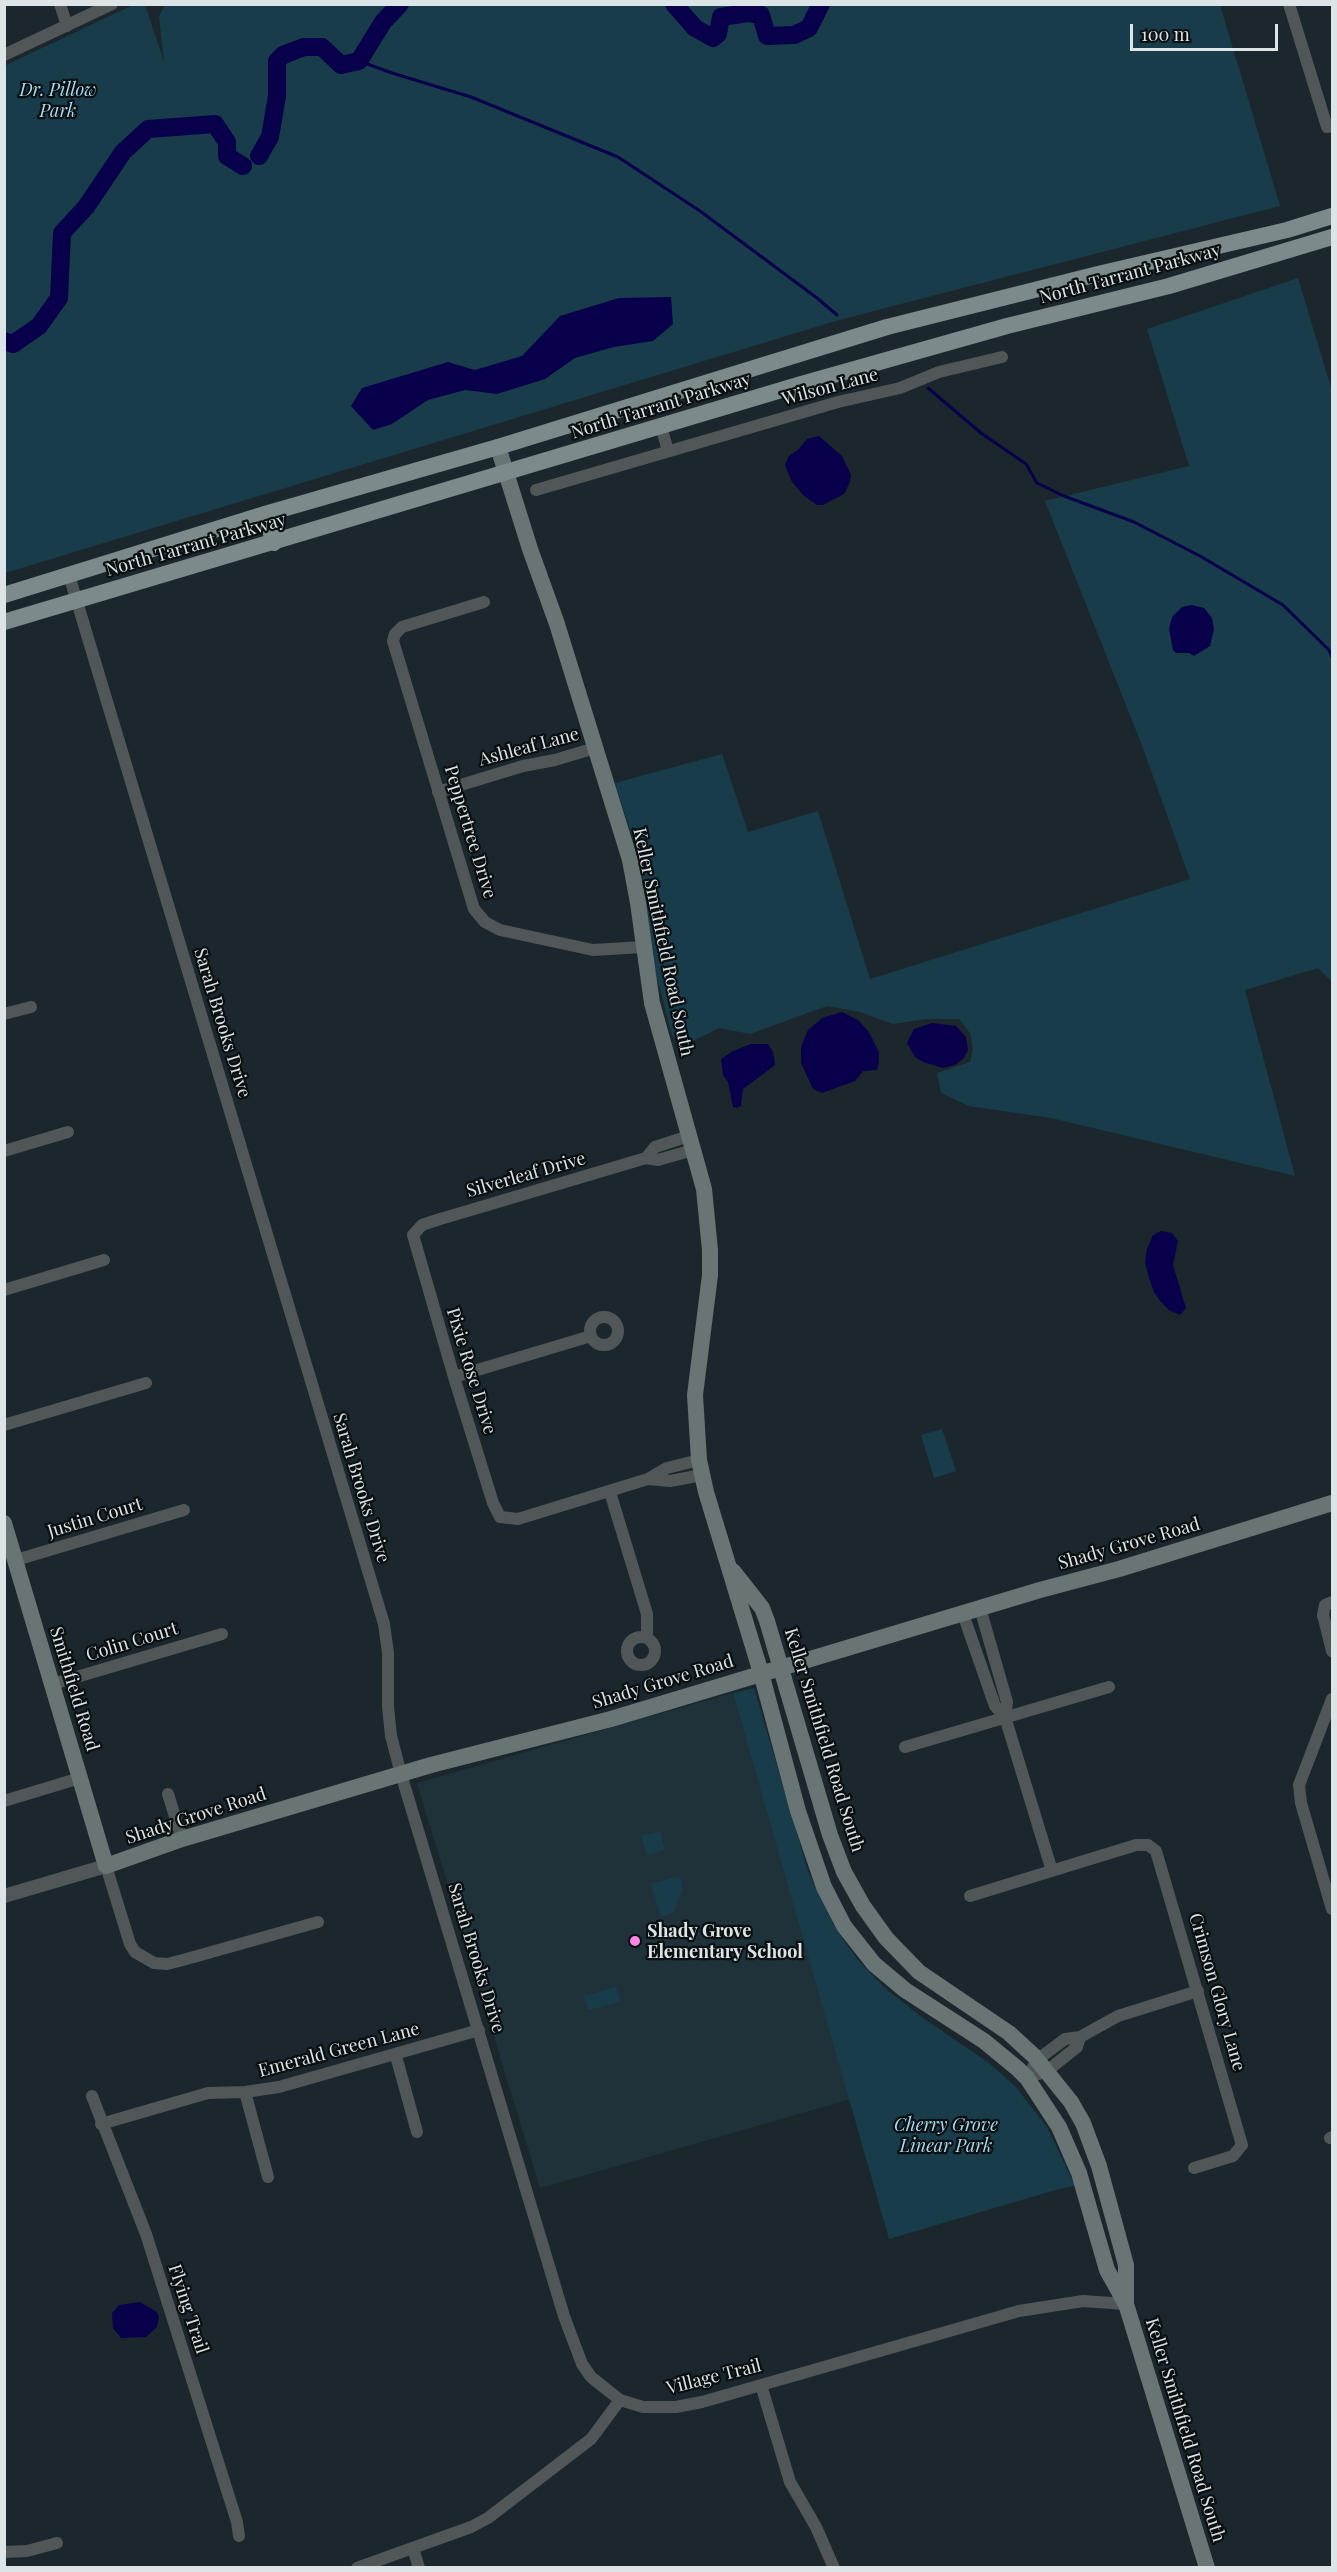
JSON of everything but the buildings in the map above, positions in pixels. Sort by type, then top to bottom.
[{"type":"main road","name":"North Tarrant Parkway","points":[[4,595],[265,514],[498,447],[887,327],[1098,273],[1287,230],[1332,216]]},
{"type":"main road","name":"North Tarrant Parkway","points":[[4,622],[661,426],[996,329],[1157,289],[1332,237]]},
{"type":"main road","name":"Keller Smithfield Road South","points":[[498,447],[557,624],[630,861],[652,1003],[704,1188],[710,1250],[707,1307],[695,1395],[700,1467],[761,1673],[798,1811],[824,1887],[844,1926],[874,1964],[905,1990],[984,2041],[1027,2078],[1059,2127],[1070,2149],[1107,2270],[1126,2304],[1207,2568]]},
{"type":"main road","points":[[265,514],[274,543]]},
{"type":"main road","name":"Shady Grove Road","points":[[106,1866],[182,1839],[402,1774],[611,1719],[780,1667],[1119,1569],[1332,1503]]},
{"type":"main road","name":"Smithfield Road","points":[[4,1523],[106,1866]]},
{"type":"main road","name":"Keller Smithfield Road South","points":[[727,1562],[762,1608],[830,1836],[844,1872],[863,1906],[886,1938],[919,1972],[1009,2033],[1042,2066],[1071,2102],[1083,2123],[1099,2166],[1126,2265],[1126,2304]]},
{"type":"street","points":[[60,4],[67,26]]},
{"type":"street","points":[[4,55],[112,4]]},
{"type":"street","points":[[1289,4],[1330,126]]},
{"type":"street","name":"Wilson Lane","points":[[536,490],[838,402],[900,388],[939,372],[1002,357]]},
{"type":"street","points":[[661,426],[668,452]]},
{"type":"street","name":"Sarah Brooks Drive","points":[[69,575],[384,1624],[388,1653],[390,1726],[402,1774],[574,2346],[591,2377],[620,2400]]},
{"type":"street","name":"Peppertree Drive","points":[[484,602],[398,630],[393,644],[472,903],[485,922],[500,930],[593,950],[643,947]]},
{"type":"street","name":"Ashleaf Lane","points":[[438,792],[523,765],[555,760],[595,748]]},
{"type":"street","points":[[4,1014],[31,1007]]},
{"type":"street","points":[[4,1150],[68,1132]]},
{"type":"street","name":"Silverleaf Drive","points":[[417,1229],[437,1220],[646,1158],[658,1160],[691,1143]]},
{"type":"street","name":"Pixie Rose Drive","points":[[417,1229],[413,1235],[414,1244],[496,1512],[505,1519],[518,1519],[610,1492]]},
{"type":"street","points":[[4,1290],[104,1260]]},
{"type":"street","points":[[454,1377],[591,1336]]},
{"type":"street","points":[[4,1425],[146,1383]]},
{"type":"street","points":[[647,1638],[647,1614],[610,1492],[648,1479],[670,1481],[700,1467]]},
{"type":"street","name":"Justin Court","points":[[16,1560],[184,1510]]},
{"type":"street","points":[[1329,1604],[1323,1615],[1332,1651]]},
{"type":"street","points":[[970,1896],[1052,1871],[1005,1717],[1007,1702],[980,1608]]},
{"type":"street","points":[[963,1614],[995,1706],[1005,1717]]},
{"type":"street","name":"Colin Court","points":[[53,1684],[222,1634]]},
{"type":"street","points":[[905,1748],[1109,1687]]},
{"type":"street","points":[[1332,1699],[1299,1785],[1301,1803],[1332,1909]]},
{"type":"street","points":[[4,1801],[80,1778]]},
{"type":"street","points":[[168,1794],[182,1839]]},
{"type":"street","name":"Crimson Glory Lane","points":[[1052,1871],[1136,1845],[1152,1847],[1159,1859],[1242,2138],[1241,2149],[1233,2156],[1194,2168]]},
{"type":"street","points":[[106,1866],[130,1944],[143,1959],[154,1963],[167,1964],[318,1922]]},
{"type":"street","name":"Shady Grove Road","points":[[4,1896],[106,1866]]},
{"type":"street","points":[[1027,2078],[1042,2066],[1077,2047],[1080,2037],[1118,2016],[1198,1991]]},
{"type":"street","name":"Emerald Green Lane","points":[[102,2124],[208,2093],[245,2092],[279,2087],[396,2056],[479,2030]]},
{"type":"street","points":[[396,2056],[417,2132]]},
{"type":"street","points":[[245,2092],[268,2177]]},
{"type":"street","name":"Flying Trail","points":[[92,2096],[146,2234],[237,2522],[239,2536]]},
{"type":"street","name":"Village Trail","points":[[620,2400],[643,2407],[676,2407],[1018,2311],[1083,2301],[1126,2304]]},
{"type":"street","points":[[761,2385],[790,2481],[816,2527],[834,2568]]},
{"type":"street","points":[[357,2568],[488,2518],[591,2439],[620,2400]]},
{"type":"street","points":[[4,2552],[27,2551],[57,2544]]},
{"type":"street","points":[[413,2548],[419,2568]]},
{"type":"shaded area","points":[[671,297],[673,324],[653,341],[614,347],[575,358],[545,379],[497,394],[465,390],[428,400],[392,424],[373,430],[351,406],[362,388],[448,362],[475,370],[522,356],[560,316],[619,298]]},
{"type":"shaded area","points":[[819,436],[842,456],[851,475],[844,494],[823,505],[817,505],[804,496],[792,482],[785,465],[789,456],[807,439]]},
{"type":"shaded area","points":[[1192,605],[1204,608],[1212,618],[1214,629],[1210,646],[1194,656],[1189,653],[1176,653],[1173,650],[1169,629],[1172,617],[1182,607]]},
{"type":"shaded area","points":[[842,1012],[858,1020],[869,1032],[879,1052],[879,1062],[877,1070],[863,1071],[855,1081],[822,1093],[813,1089],[801,1063],[801,1047],[808,1030],[822,1018]]},
{"type":"shaded area","points":[[932,1023],[956,1026],[966,1037],[968,1050],[964,1058],[955,1065],[943,1068],[923,1062],[915,1057],[907,1043],[914,1029]]},
{"type":"shaded area","points":[[751,1044],[768,1044],[773,1052],[775,1065],[743,1089],[741,1106],[733,1107],[728,1082],[723,1075],[721,1059]]},
{"type":"shaded area","points":[[1161,1231],[1172,1233],[1178,1241],[1173,1265],[1186,1308],[1180,1315],[1169,1310],[1154,1292],[1145,1262],[1153,1235]]},
{"type":"shaded area","name":"Shady Grove Elementary School","points":[[733,1693],[851,2099],[540,2188],[417,1783]]},
{"type":"shaded area","points":[[140,2302],[157,2312],[159,2317],[157,2327],[146,2337],[121,2338],[113,2328],[112,2313],[119,2305]]},
{"type":"green space","name":"Dr. Pillow Park","points":[[135,4],[145,5],[164,62],[159,16],[165,5],[1220,5],[1280,206],[839,320],[5,573],[4,66]]},
{"type":"green space","points":[[1298,278],[1332,391],[1332,982],[1318,968],[1245,990],[1295,1176],[1051,1118],[969,1106],[941,1093],[937,1073],[970,1062],[973,1049],[970,1033],[959,1019],[926,1019],[893,1024],[860,1012],[827,1006],[750,1034],[719,1028],[685,1045],[672,1036],[653,961],[641,864],[615,783],[722,754],[748,832],[818,811],[870,979],[1190,879],[1141,743],[1045,501],[1189,466],[1147,329]]},
{"type":"green space","points":[[942,1429],[956,1471],[934,1478],[921,1435]]},
{"type":"green space","name":"Cherry Grove Linear Park","points":[[754,1688],[808,1871],[834,1926],[857,1959],[885,1988],[923,2018],[989,2063],[1015,2086],[1047,2127],[1075,2186],[889,2239],[733,1693]]},
{"type":"green space","points":[[660,1831],[665,1850],[647,1855],[641,1836]]},
{"type":"green space","points":[[678,1876],[683,1889],[674,1912],[661,1917],[651,1884]]},
{"type":"green space","points":[[616,1987],[620,2002],[588,2010],[584,1996]]},
{"type":"waterway","points":[[259,156],[270,137],[277,96],[277,61],[283,55],[304,47],[322,47],[341,65],[359,61],[383,22],[400,4]]},
{"type":"waterway","points":[[674,4],[695,28],[713,38],[718,34],[721,17],[748,13],[761,15],[767,36],[794,35],[809,28],[821,4]]},
{"type":"waterway","points":[[359,61],[471,97],[618,157],[700,211],[837,315]]},
{"type":"waterway","points":[[4,341],[13,344],[39,326],[59,298],[62,233],[86,207],[123,152],[148,129],[215,124],[227,142],[227,156],[243,166]]},
{"type":"waterway","points":[[928,388],[981,433],[1026,464],[1037,483],[1064,496],[1134,522],[1200,556],[1283,605],[1329,650],[1332,657]]},
{"type":"place","name":"Shady Grove Elementary School","points":[[635,1941]]}]
